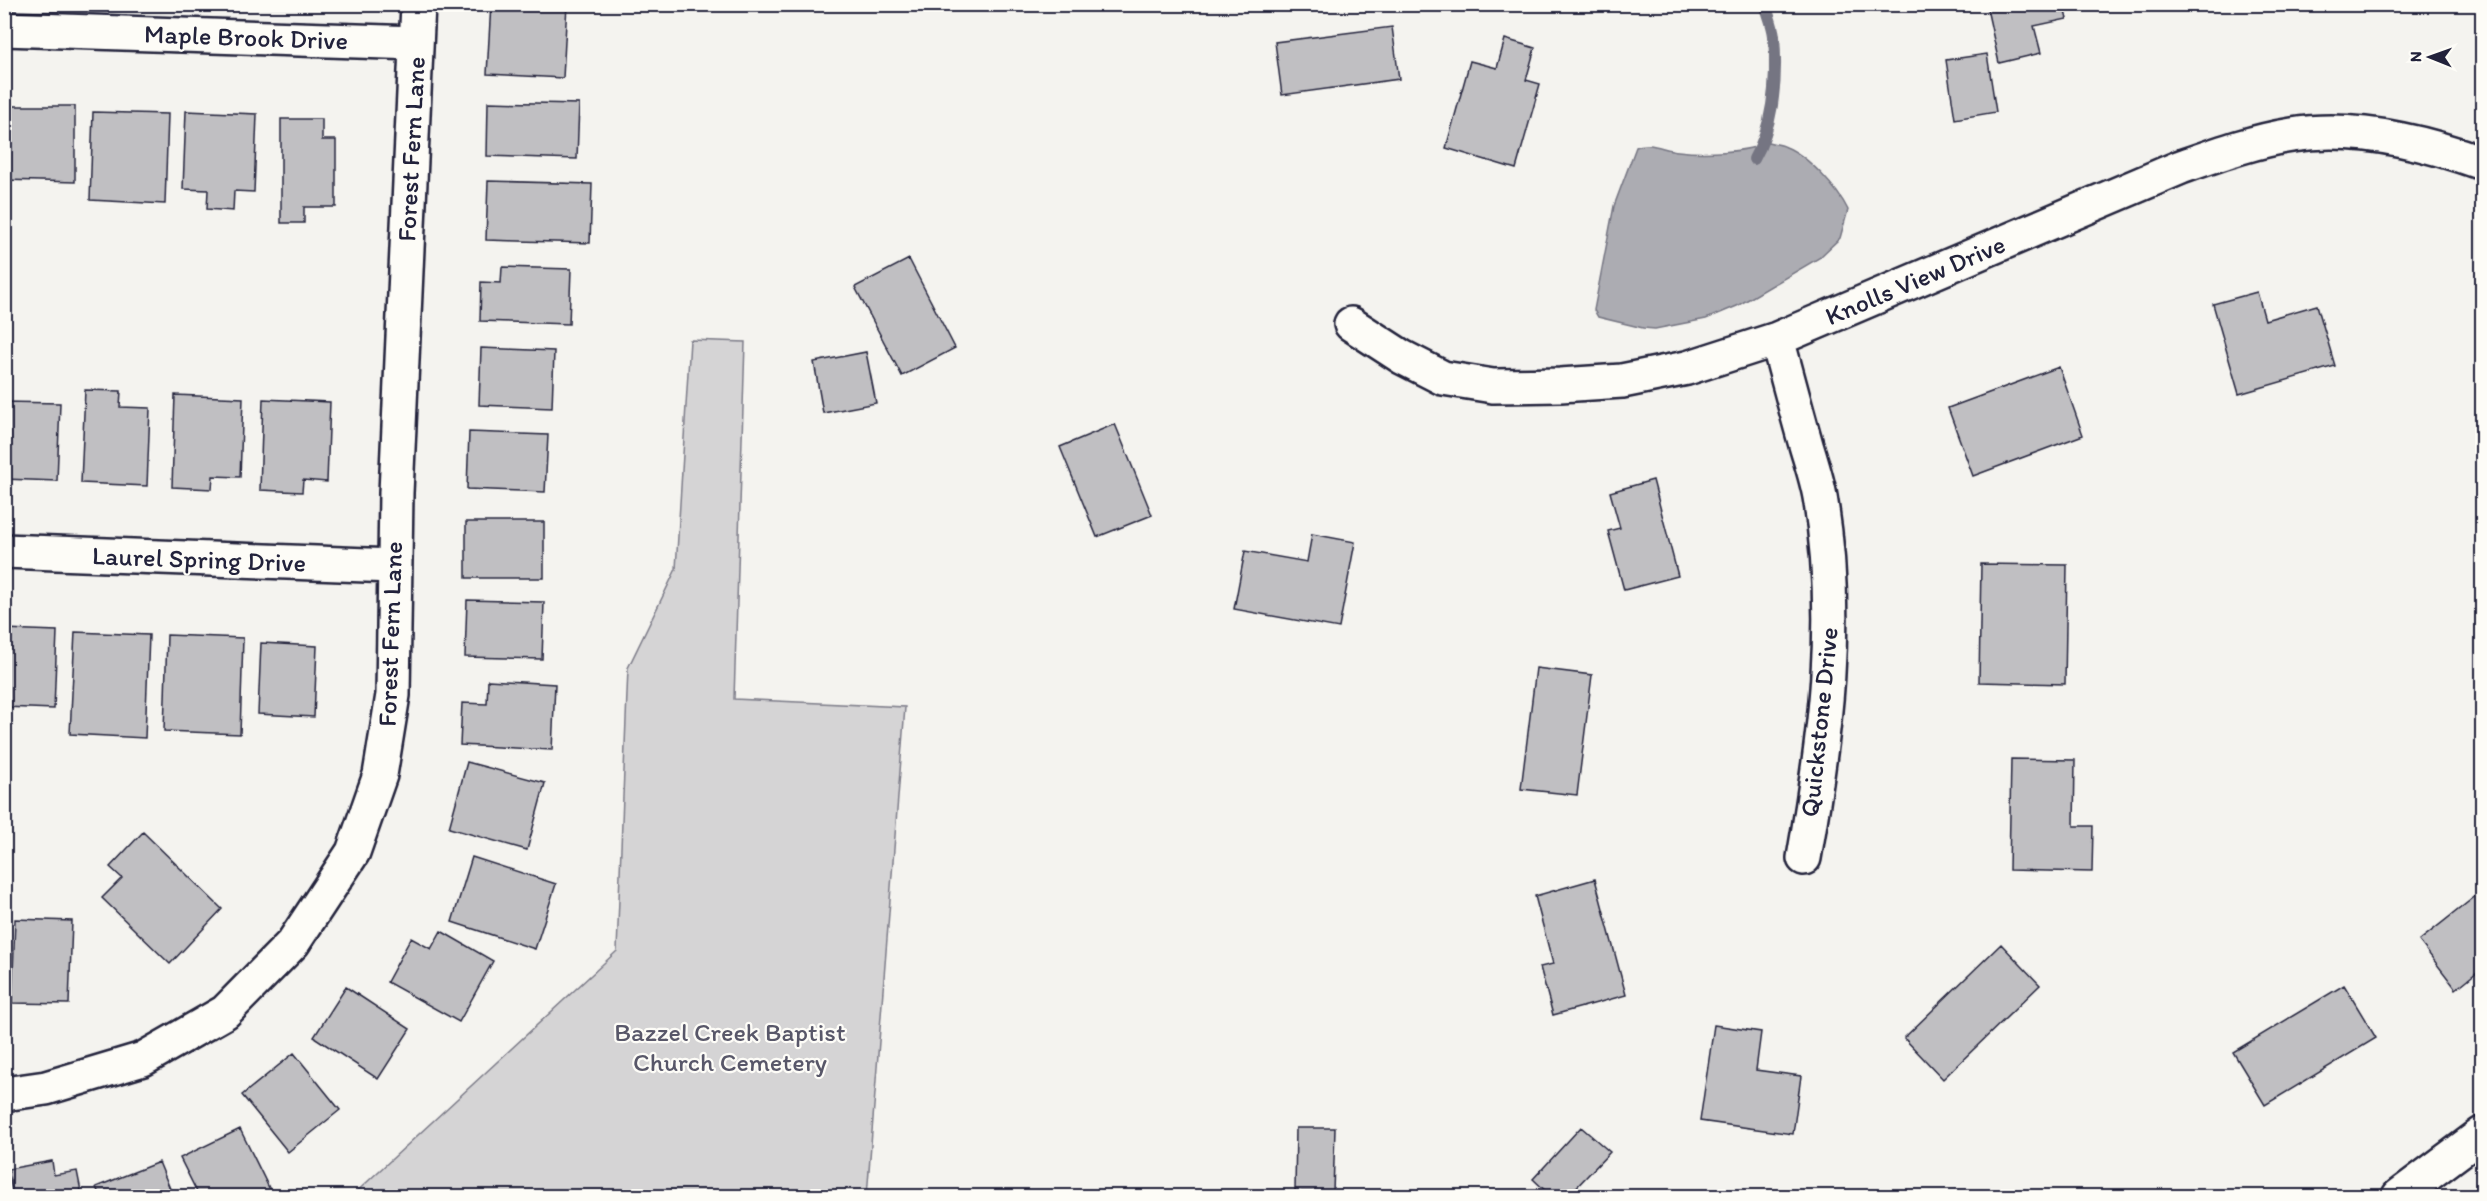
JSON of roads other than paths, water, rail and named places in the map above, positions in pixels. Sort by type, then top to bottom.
[{"type":"street","name":"Forest Fern Lane","points":[[4,1094],[46,1088],[143,1059],[225,1012],[293,943],[353,852],[380,775],[393,695],[393,566],[418,4]]},
{"type":"street","name":"Maple Brook Drive","points":[[4,29],[416,43]]},
{"type":"street","name":"Knolls View Drive","points":[[1350,324],[1402,357],[1443,378],[1494,386],[1560,386],[1622,381],[1687,369],[1777,339],[2181,167],[2237,147],[2293,134],[2330,132],[2398,140],[2482,162]]},
{"type":"street","name":"Quickstone Drive","points":[[1777,339],[1820,496],[1829,564],[1831,632],[1828,686],[1821,756],[1804,858]]},
{"type":"street","name":"Laurel Spring Drive","points":[[4,551],[393,566]]},
{"type":"street","points":[[2399,1197],[2482,1134]]},
{"type":"waterway","points":[[1754,159],[1766,131],[1773,99],[1774,36],[1765,4]]},
{"type":"park label","name":"Bazzel Creek Baptist Church Cemetery","points":[[730,1047]]}]
